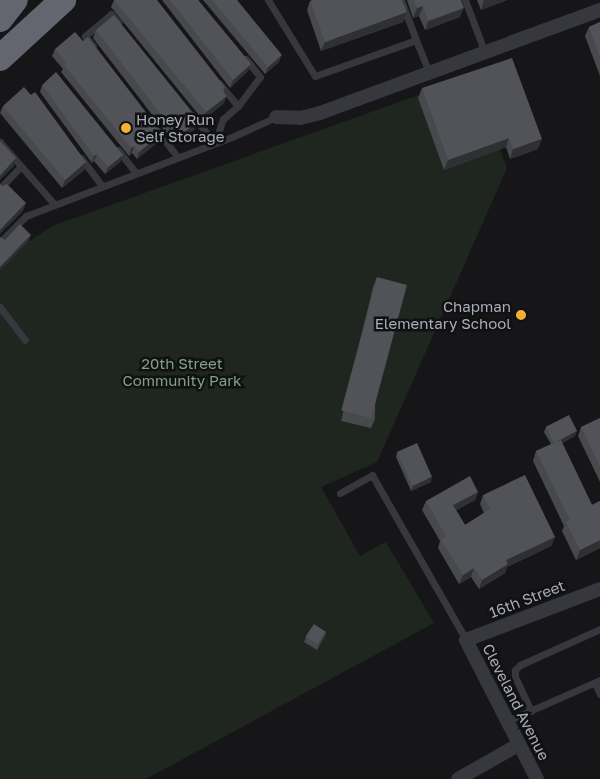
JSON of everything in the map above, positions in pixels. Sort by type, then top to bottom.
[{"type":"highway","points":[[0,19],[15,0]]},
{"type":"highway","points":[[0,58],[63,0]]},
{"type":"street","points":[[276,117],[300,118],[310,116],[600,10]]},
{"type":"street","name":"16th Street","points":[[466,640],[600,589]]},
{"type":"street","name":"Cleveland Avenue","points":[[466,640],[537,779]]},
{"type":"street","points":[[458,779],[518,745]]},
{"type":"lane","points":[[268,0],[314,76],[416,40]]},
{"type":"lane","points":[[401,0],[429,74]]},
{"type":"lane","points":[[466,0],[485,53]]},
{"type":"lane","points":[[97,51],[85,36],[111,14],[123,29]]},
{"type":"lane","points":[[215,143],[222,119],[238,106],[260,77],[241,54]]},
{"type":"lane","points":[[215,78],[238,106]]},
{"type":"lane","points":[[184,105],[215,143]]},
{"type":"lane","points":[[0,242],[26,216],[215,143],[276,117]]},
{"type":"lane","points":[[149,119],[178,157]]},
{"type":"lane","points":[[0,142],[54,204]]},
{"type":"lane","points":[[112,142],[136,173]]},
{"type":"lane","points":[[79,154],[102,186]]},
{"type":"lane","points":[[0,188],[21,166]]},
{"type":"lane","points":[[0,307],[25,340]]},
{"type":"lane","points":[[340,493],[372,475],[466,640]]},
{"type":"lane","points":[[531,710],[515,676],[515,670],[600,629]]},
{"type":"lane","points":[[506,721],[597,682],[600,694]]},
{"type":"green space","name":"20th Street Community Park","points":[[472,76],[507,168],[377,462],[321,487],[360,556],[386,542],[434,623],[146,779],[0,779],[0,271],[28,242],[52,226]]},
{"type":"building","points":[[114,0],[157,0],[225,87],[222,90],[227,96],[206,112]]},
{"type":"building","points":[[170,0],[198,0],[251,64],[233,80]]},
{"type":"building","points":[[212,0],[237,0],[282,55],[268,67]]},
{"type":"building","points":[[402,0],[407,12],[325,42],[310,1]]},
{"type":"building","points":[[414,0],[461,0],[464,8],[428,21],[423,6],[417,8]]},
{"type":"building","points":[[114,15],[197,118],[195,120],[197,122],[181,135],[172,124],[170,126],[96,30]]},
{"type":"building","points":[[600,22],[600,57],[589,27]]},
{"type":"building","points":[[75,32],[83,41],[88,37],[162,133],[139,152],[134,146],[131,148],[64,65],[66,63],[55,49]]},
{"type":"building","points":[[512,58],[542,139],[513,149],[509,138],[448,160],[422,88]]},
{"type":"building","points":[[56,72],[123,155],[108,167],[97,154],[94,156],[42,85]]},
{"type":"building","points":[[24,87],[31,95],[35,92],[86,162],[65,180],[3,106]]},
{"type":"building","points":[[0,141],[16,158],[0,176]]},
{"type":"building","points":[[0,184],[2,186],[7,184],[26,203],[0,230]]},
{"type":"building","points":[[20,224],[31,235],[0,267],[0,237],[5,240]]},
{"type":"building","points":[[377,277],[407,285],[371,418],[341,410]]},
{"type":"building","points":[[569,415],[577,431],[554,443],[546,427]]},
{"type":"building","points":[[600,418],[600,466],[581,427]]},
{"type":"building","points":[[561,440],[592,505],[600,501],[600,540],[580,550],[566,522],[570,520],[536,451]]},
{"type":"building","points":[[417,443],[432,477],[412,486],[397,452]]},
{"type":"building","points":[[525,475],[555,537],[506,560],[508,564],[482,580],[474,568],[463,575],[441,540],[446,536],[426,501],[470,476],[478,492],[453,505],[465,525],[490,509],[483,495]]},
{"type":"building","points":[[314,624],[326,632],[317,644],[306,636]]},
{"type":"place","name":"Honey Run Self Storage","points":[[126,128]]},
{"type":"place","name":"Chapman Elementary School","points":[[521,315]]}]
